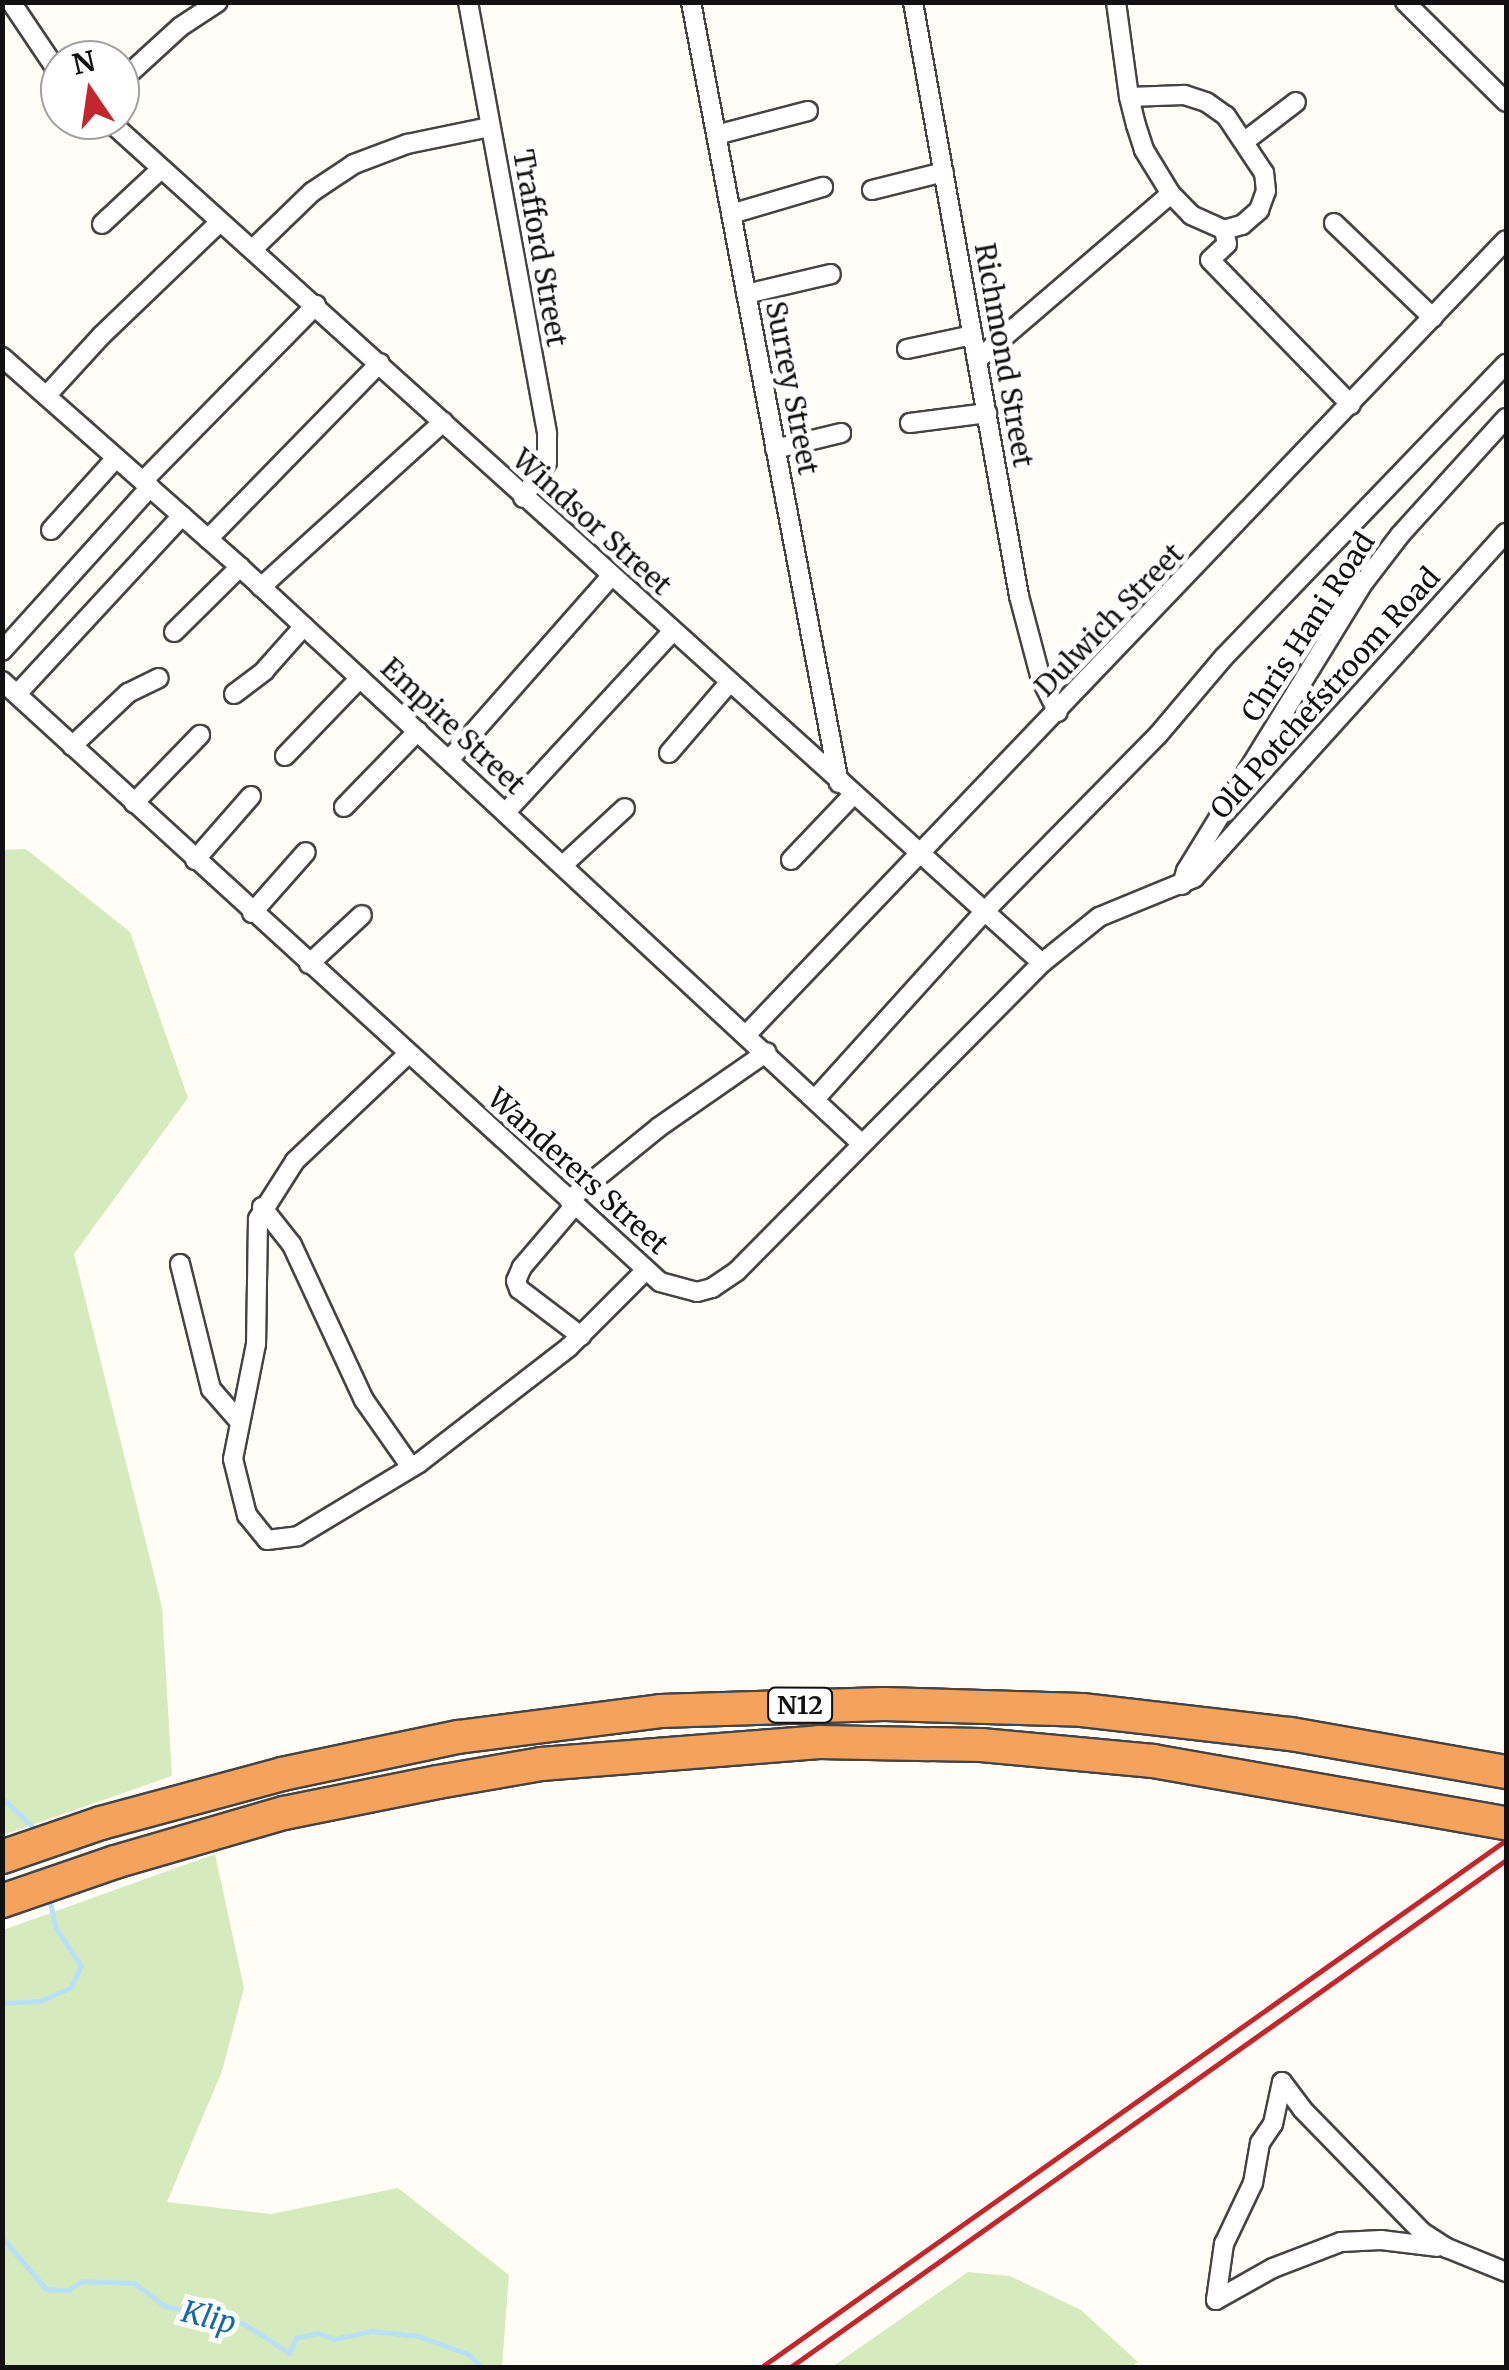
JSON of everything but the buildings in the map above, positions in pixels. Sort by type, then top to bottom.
[{"type":"highway","name":"N12","points":[[12,1853],[101,1823],[282,1774],[458,1737],[660,1710],[950,1704],[1147,1716],[1306,1736],[1506,1772]]},
{"type":"highway","name":"N12","points":[[2,1901],[115,1862],[284,1813],[438,1782],[541,1764],[819,1742],[981,1746],[1153,1761],[1493,1821]]},
{"type":"street","points":[[12,2],[40,45]]},
{"type":"street","points":[[140,64],[180,27],[218,2]]},
{"type":"street","name":"Trafford Street","points":[[468,2],[546,434],[547,462],[523,498]]},
{"type":"street","name":"Surrey Street","points":[[691,2],[775,450],[846,790]]},
{"type":"street","name":"Richmond Street","points":[[913,2],[1026,629],[1058,712]]},
{"type":"street","points":[[1116,2],[1129,97],[1144,150],[1171,194],[1192,215],[1224,230],[1242,225],[1259,210],[1266,191],[1264,173],[1226,116],[1206,102],[1162,92],[1129,97]]},
{"type":"street","points":[[1405,2],[1426,9],[1506,102]]},
{"type":"street","points":[[1246,141],[1296,102]]},
{"type":"street","points":[[716,136],[808,111]]},
{"type":"street","points":[[253,249],[312,192],[354,164],[406,144],[490,127]]},
{"type":"street","name":"Windsor Street","points":[[130,140],[316,305],[919,858],[1042,964]]},
{"type":"street","points":[[102,224],[161,169]]},
{"type":"street","points":[[872,190],[944,172]]},
{"type":"street","points":[[731,214],[823,188]]},
{"type":"street","points":[[978,360],[1171,194]]},
{"type":"street","points":[[47,395],[101,336],[220,222]]},
{"type":"street","points":[[1334,222],[1432,318]]},
{"type":"street","points":[[1224,230],[1227,244],[1210,260],[1351,404]]},
{"type":"street","name":"Dulwich Street","points":[[747,1034],[1506,240]]},
{"type":"street","points":[[746,294],[832,274]]},
{"type":"street","points":[[2,650],[146,484],[316,305]]},
{"type":"street","points":[[907,349],[973,335]]},
{"type":"street","name":"Empire Street","points":[[2,357],[240,567],[861,1143]]},
{"type":"street","points":[[208,538],[380,364]]},
{"type":"street","points":[[816,1098],[983,913],[1158,735],[1224,657],[1506,364]]},
{"type":"street","points":[[910,424],[986,413]]},
{"type":"street","name":"Chris Hani Road","points":[[1182,886],[1186,871],[1364,582],[1400,535],[1506,418]]},
{"type":"street","points":[[261,588],[444,422]]},
{"type":"street","points":[[775,450],[841,433]]},
{"type":"street","points":[[51,530],[116,458]]},
{"type":"street","points":[[10,687],[182,516]]},
{"type":"street","name":"Old Potchefstroom Road","points":[[1182,886],[1194,878],[1506,533]]},
{"type":"street","points":[[174,632],[240,567]]},
{"type":"street","points":[[449,760],[611,576]]},
{"type":"street","points":[[234,694],[264,670],[304,626]]},
{"type":"street","points":[[506,812],[672,632]]},
{"type":"street","points":[[72,746],[128,694],[159,678]]},
{"type":"street","points":[[285,756],[360,678]]},
{"type":"street","points":[[669,752],[729,683]]},
{"type":"street","name":"Wanderers Street","points":[[10,687],[646,1270],[660,1282],[685,1292],[723,1282],[1042,964],[1099,917],[1182,886]]},
{"type":"street","points":[[344,807],[418,731]]},
{"type":"street","points":[[134,803],[200,735]]},
{"type":"street","points":[[791,860],[846,790]]},
{"type":"street","points":[[195,860],[251,796]]},
{"type":"street","points":[[563,864],[625,808]]},
{"type":"street","points":[[252,912],[306,852]]},
{"type":"street","points":[[309,964],[362,914]]},
{"type":"street","points":[[581,1336],[519,1289],[516,1282],[522,1267],[572,1203],[659,1128],[767,1052]]},
{"type":"street","points":[[408,1054],[316,1139],[262,1207],[256,1344],[232,1458],[247,1515],[268,1540],[298,1536],[411,1468],[504,1400],[581,1336],[646,1270]]},
{"type":"street","points":[[262,1207],[298,1258],[364,1400],[411,1468]]},
{"type":"street","points":[[180,1264],[211,1389],[238,1420]]},
{"type":"street","points":[[1447,2248],[1396,2205],[1302,2109],[1282,2082],[1273,2124],[1260,2142],[1253,2183],[1224,2244],[1216,2300],[1274,2268],[1341,2242],[1408,2241],[1447,2248],[1506,2272]]},
{"type":"green space","points":[[26,849],[130,932],[188,1098],[74,1254],[162,1607],[172,1776],[3,1835],[2,850]]},
{"type":"green space","points":[[215,1854],[244,1988],[222,2071],[167,2202],[271,2214],[398,2188],[509,2275],[502,2367],[3,2367],[3,1930]]},
{"type":"green space","points":[[968,2272],[1010,2276],[1081,2310],[1138,2362],[1128,2368],[832,2367]]},
{"type":"waterway","name":"Klip","points":[[2,1798],[37,1831]]},
{"type":"waterway","name":"Klip","points":[[2,2003],[40,2001],[71,1987],[81,1966],[55,1927],[49,1895]]},
{"type":"waterway","name":"Klip","points":[[2,2238],[46,2289],[68,2290],[82,2281],[134,2283],[165,2306],[244,2324],[289,2353],[296,2338],[318,2333],[334,2339],[372,2331],[418,2336],[468,2354],[482,2368]]},
{"type":"railway","points":[[760,2368],[1506,1840]]},
{"type":"railway","points":[[789,2368],[1506,1860]]}]
